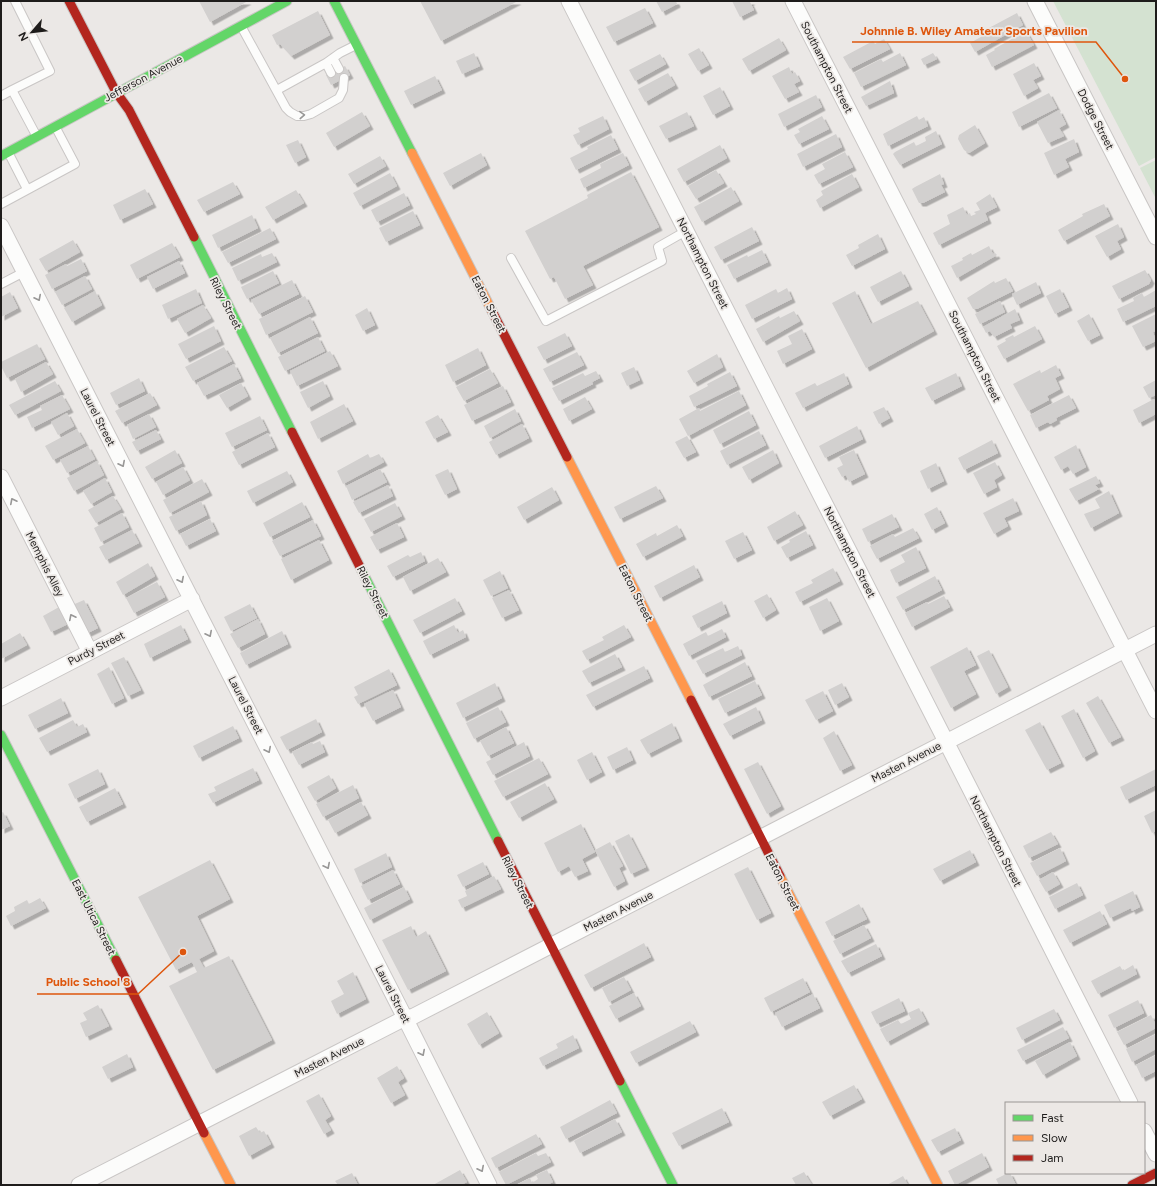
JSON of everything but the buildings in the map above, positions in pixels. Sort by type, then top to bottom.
[{"type":"street","name":"Riley Street","points":[[69,1],[116,92],[132,117],[550,946],[673,1185]]},
{"type":"street","name":"Jefferson Avenue","points":[[4,154],[116,92],[287,1]]},
{"type":"street","name":"Eaton Street","points":[[334,1],[938,1185]]},
{"type":"street","name":"Northampton Street","points":[[569,1],[1129,1102]]},
{"type":"street","name":"Southampton Street","points":[[793,1],[1156,711]]},
{"type":"street","name":"Dodge Street","points":[[1035,1],[1156,237]]},
{"type":"street","name":"Laurel Street","points":[[1,226],[489,1185]]},
{"type":"street","name":"Memphis Alley","points":[[1,477],[90,652]]},
{"type":"street","name":"Purdy Street","points":[[1,698],[192,599]]},
{"type":"street","name":"Masten Avenue","points":[[79,1185],[405,1018],[414,1016],[1156,634]]},
{"type":"street","name":"East Utica Street","points":[[1,735],[231,1185]]},
{"type":"street","points":[[1145,1133],[1156,1154]]},
{"type":"street","points":[[1132,1185],[1156,1172]]},
{"type":"lane","points":[[1,96],[50,71],[15,1]]},
{"type":"lane","points":[[241,25],[276,90],[290,112],[298,116],[304,116],[339,98],[343,90],[341,82]]},
{"type":"lane","points":[[276,90],[326,64],[333,58],[357,44]]},
{"type":"lane","points":[[333,58],[339,69]]},
{"type":"lane","points":[[326,64],[331,73]]},
{"type":"lane","points":[[12,90],[36,137]]},
{"type":"lane","points":[[1,204],[75,164],[55,126]]},
{"type":"lane","points":[[4,154],[27,189]]},
{"type":"lane","points":[[511,258],[546,321],[662,261],[658,247],[686,231]]},
{"type":"lane","points":[[1,284],[24,272]]},
{"type":"green space","points":[[1053,1],[1156,1],[1156,157],[1139,166]]},
{"type":"green space","points":[[1156,160],[1156,199],[1140,168]]},
{"type":"traffic: fast","points":[[1,156],[287,1]]},
{"type":"traffic: fast","points":[[334,1],[412,153]]},
{"type":"traffic: fast","points":[[194,237],[292,432]]},
{"type":"traffic: fast","points":[[361,569],[498,841]]},
{"type":"traffic: fast","points":[[1,735],[116,960]]},
{"type":"traffic: fast","points":[[620,1081],[673,1185]]},
{"type":"traffic: slow","points":[[412,153],[492,311]]},
{"type":"traffic: slow","points":[[567,457],[691,700]]},
{"type":"traffic: slow","points":[[780,876],[938,1185]]},
{"type":"traffic: slow","points":[[204,1133],[231,1185]]},
{"type":"traffic: jam","points":[[69,1],[116,92],[129,110],[194,237]]},
{"type":"traffic: jam","points":[[492,311],[567,457]]},
{"type":"traffic: jam","points":[[292,432],[361,569]]},
{"type":"traffic: jam","points":[[691,700],[780,876]]},
{"type":"traffic: jam","points":[[498,841],[620,1081]]},
{"type":"traffic: jam","points":[[116,960],[204,1133]]},
{"type":"traffic: jam","points":[[1132,1185],[1156,1173]]},
{"type":"place","name":"Johnnie B. Wiley Amateur Sports Pavilion","points":[[1125,79]]},
{"type":"place","name":"Public School 8","points":[[183,952]]}]
